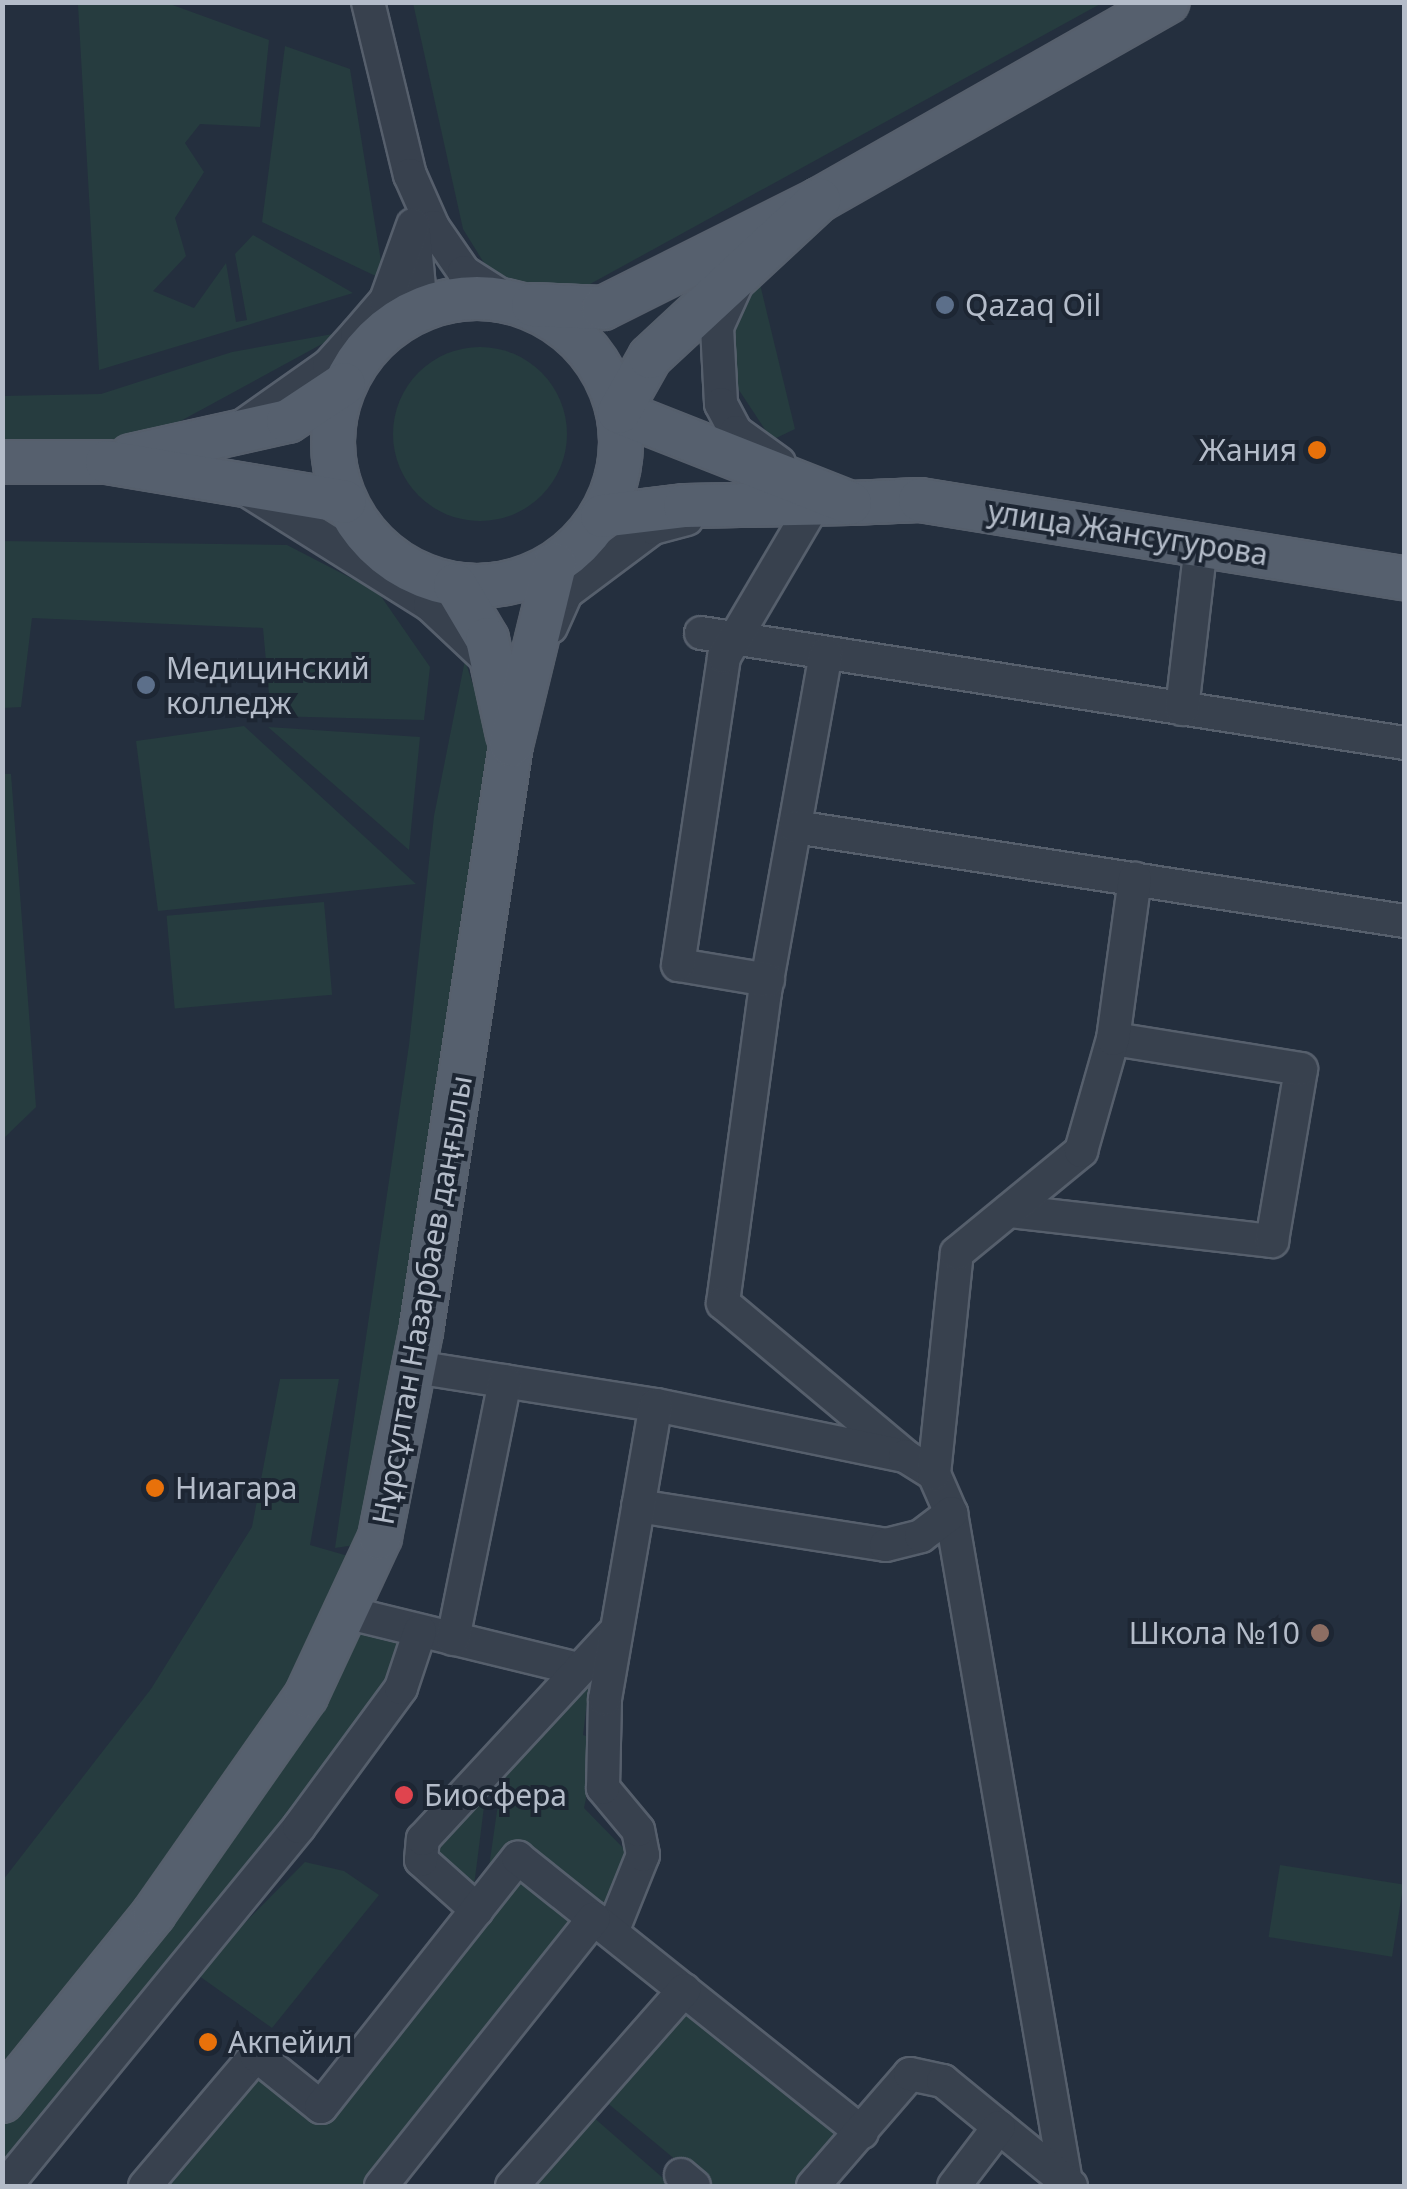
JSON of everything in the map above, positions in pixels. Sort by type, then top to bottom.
[{"type":"main road","points":[[508,300],[547,314],[580,340],[605,373],[619,412],[616,483],[602,516],[555,564],[507,582],[455,585],[410,570],[372,542],[345,502],[333,463],[333,423],[344,384],[376,339],[421,308],[464,297],[508,300],[557,310],[603,308],[819,200],[1168,2]]},
{"type":"main road","points":[[619,412],[650,357],[819,200]]},
{"type":"main road","points":[[106,462],[288,421],[344,384]]},
{"type":"main road","name":"улица Жансугурова","points":[[619,412],[828,500]]},
{"type":"main road","points":[[2,462],[106,462],[345,502]]},
{"type":"main road","name":"улица Жансугурова","points":[[602,516],[828,500],[920,500],[1404,578]]},
{"type":"main road","name":"Нұрсұлтан Назарбаев даңғылы","points":[[2,2102],[230,1807],[306,1696],[349,1613],[380,1537],[415,1368],[511,745],[510,679],[555,564]]},
{"type":"main road","points":[[455,585],[510,679]]},
{"type":"street","points":[[368,2],[423,226],[421,308]]},
{"type":"street","points":[[423,226],[501,287],[552,303],[627,296]]},
{"type":"street","points":[[423,226],[464,272],[508,300]]},
{"type":"street","points":[[232,433],[329,365],[386,300],[423,226]]},
{"type":"street","points":[[752,262],[726,298],[717,327],[721,404],[736,432],[828,500],[724,658],[678,965],[768,980]]},
{"type":"street","points":[[231,482],[430,606],[510,679],[566,593],[653,528],[742,506]]},
{"type":"street","points":[[1182,708],[1201,545]]},
{"type":"street","points":[[701,633],[1404,743]]},
{"type":"street","points":[[826,652],[768,980],[723,1302],[905,1456],[934,1474]]},
{"type":"street","points":[[795,826],[1404,920]]},
{"type":"street","points":[[1068,2184],[951,1513],[934,1474],[957,1253],[1082,1151],[1113,1039],[1135,879]]},
{"type":"street","points":[[1009,1211],[1272,1241],[1300,1069],[1113,1039]]},
{"type":"street","points":[[415,1368],[656,1405],[905,1456]]},
{"type":"street","points":[[794,1433],[810,1372]]},
{"type":"street","points":[[453,1640],[505,1381]]},
{"type":"street","points":[[381,2186],[603,1925],[642,1855],[638,1830],[603,1788],[614,1633],[656,1405]]},
{"type":"street","points":[[638,1506],[886,1545],[920,1536],[951,1513]]},
{"type":"street","points":[[349,1613],[579,1669]]},
{"type":"street","points":[[12,2180],[299,1827],[401,1688],[420,1631]]},
{"type":"street","points":[[477,1910],[422,1860],[423,1838],[614,1633]]},
{"type":"street","points":[[146,2186],[256,2055],[321,2107],[518,1858],[862,2132]]},
{"type":"street","points":[[512,2186],[684,1990]]},
{"type":"street","points":[[814,2186],[910,2074],[943,2082],[1068,2184]]},
{"type":"street","points":[[954,2186],[998,2128]]},
{"type":"green space","points":[[167,3],[269,40],[260,127],[200,124],[185,143],[204,172],[175,218],[186,256],[153,291],[194,308],[226,263],[236,322],[247,320],[235,254],[253,235],[353,293],[99,370],[78,5]]},
{"type":"green space","points":[[413,3],[1102,3],[581,289],[521,290],[489,271],[463,229]]},
{"type":"green space","points":[[285,46],[350,69],[384,280],[262,222]]},
{"type":"green space","points":[[758,276],[795,429],[772,440],[731,378],[734,295]]},
{"type":"green space","points":[[344,332],[142,442],[3,442],[2,396],[101,394],[232,352]]},
{"type":"green space","points":[[480,347],[513,353],[542,372],[561,401],[567,434],[561,467],[542,496],[513,515],[480,521],[447,515],[418,496],[399,467],[393,434],[399,401],[418,372],[447,353]]},
{"type":"green space","points":[[2,541],[287,545],[378,592],[430,667],[424,720],[271,716],[263,628],[32,618],[21,707],[3,708]]},
{"type":"green space","points":[[465,660],[497,760],[368,1543],[335,1548],[409,1045],[434,816]]},
{"type":"green space","points":[[244,726],[416,884],[158,911],[136,741]]},
{"type":"green space","points":[[268,727],[420,737],[409,850]]},
{"type":"green space","points":[[3,774],[11,774],[36,1107],[3,1139]]},
{"type":"green space","points":[[324,902],[332,995],[175,1008],[167,916]]},
{"type":"green space","points":[[280,1379],[339,1379],[310,1545],[362,1560],[296,1695],[3,2075],[3,1880],[151,1689],[252,1527]]},
{"type":"green space","points":[[352,1622],[411,1639],[395,1682],[8,2170],[3,2165],[3,2115]]},
{"type":"green space","points":[[593,1654],[583,1735],[598,1740],[584,1808],[633,1858],[609,1920],[516,1849],[486,1888],[501,1783],[568,1678]]},
{"type":"green space","points":[[488,1775],[472,1902],[407,1859]]},
{"type":"green space","points":[[305,1862],[344,1871],[379,1895],[272,2028],[195,1973]]},
{"type":"green space","points":[[519,1864],[588,1920],[371,2186],[151,2186],[257,2061],[320,2112]]},
{"type":"green space","points":[[1280,1865],[1403,1885],[1392,1957],[1269,1937]]},
{"type":"green space","points":[[685,2003],[847,2136],[799,2186],[707,2186],[605,2101]]},
{"type":"green space","points":[[592,2116],[672,2186],[533,2186]]},
{"type":"place","name":"Qazaq Oil","points":[[945,305]]},
{"type":"place","name":"Жания","points":[[1317,450]]},
{"type":"place","name":"Медицинский колледж","points":[[146,685]]},
{"type":"place","name":"Ниагара","points":[[155,1488]]},
{"type":"place","name":"Школа №10","points":[[1320,1633]]},
{"type":"place","name":"Биосфера","points":[[404,1795]]},
{"type":"place","name":"Акпейил","points":[[208,2042]]}]
